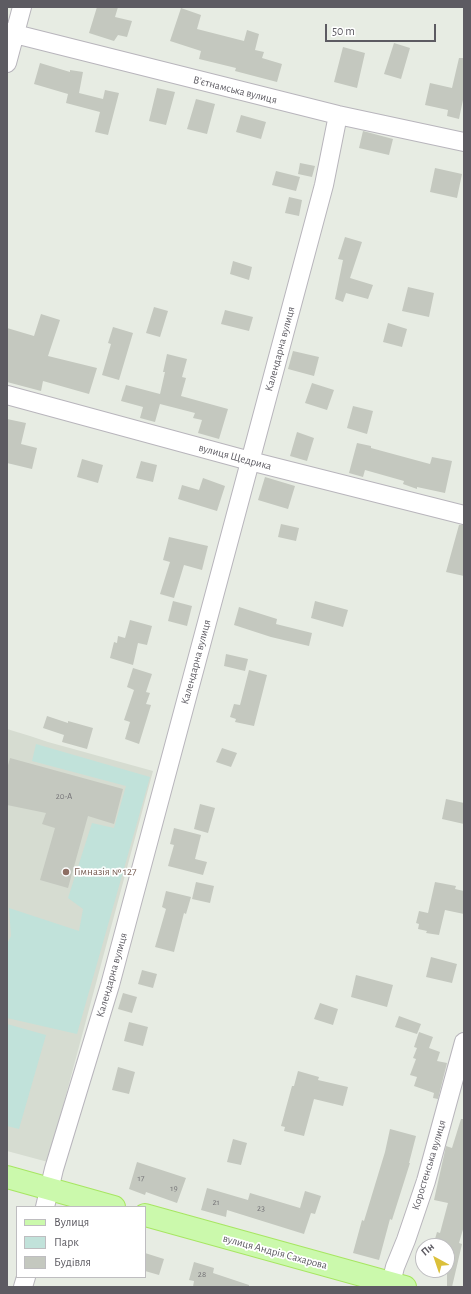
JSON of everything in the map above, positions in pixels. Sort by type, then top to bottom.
[{"type":"main road","points":[[7,1177],[47,1198],[107,1206]]},
{"type":"main road","name":"вулиця Андрія Сахарова","points":[[146,1215],[396,1286]]},
{"type":"street","points":[[7,63],[11,33],[22,7]]},
{"type":"street","name":"Вʼєтнамська вулиця","points":[[11,33],[338,115],[464,142]]},
{"type":"street","name":"Календарна вулиця","points":[[47,1198],[110,985],[324,185],[338,115]]},
{"type":"street","name":"вулиця Щедрика","points":[[7,395],[250,461],[464,515]]},
{"type":"street","name":"Коростенська вулиця","points":[[396,1286],[395,1267],[426,1181],[464,1042]]},
{"type":"shaded area","name":"Гімназія № 127","points":[[7,729],[153,771],[48,1162],[7,1151]]},
{"type":"green space","points":[[36,744],[150,777],[77,1034],[7,1018],[7,944],[11,936],[9,908],[79,931],[83,909],[68,898],[92,823],[114,828],[126,786],[32,761]]},
{"type":"green space","points":[[7,1024],[46,1035],[19,1129],[7,1126]]},
{"type":"building","points":[[97,7],[118,7],[115,17],[132,21],[127,37],[118,35],[114,41],[89,33]]},
{"type":"building","points":[[181,8],[201,15],[197,29],[244,41],[247,30],[259,34],[255,50],[264,52],[262,58],[282,64],[277,82],[235,71],[236,68],[199,59],[201,51],[170,41]]},
{"type":"building","points":[[394,43],[410,48],[401,79],[384,74]]},
{"type":"building","points":[[343,47],[365,53],[357,88],[334,82]]},
{"type":"building","points":[[459,58],[464,58],[464,95],[459,119],[447,116],[448,110],[425,105],[430,83],[452,88]]},
{"type":"building","points":[[40,63],[70,72],[70,70],[83,72],[79,93],[103,99],[105,90],[119,93],[108,135],[95,132],[100,112],[66,103],[68,94],[34,84]]},
{"type":"building","points":[[157,88],[175,92],[166,125],[149,121]]},
{"type":"building","points":[[196,99],[215,104],[207,134],[187,129]]},
{"type":"building","points":[[241,115],[266,122],[261,139],[236,132]]},
{"type":"building","points":[[363,131],[393,139],[389,155],[359,148]]},
{"type":"building","points":[[300,163],[315,166],[312,177],[298,174]]},
{"type":"building","points":[[435,168],[462,174],[457,198],[430,192]]},
{"type":"building","points":[[276,171],[300,177],[296,191],[272,185]]},
{"type":"building","points":[[289,197],[302,200],[299,216],[285,213]]},
{"type":"building","points":[[345,237],[362,242],[350,278],[373,285],[368,299],[346,293],[343,302],[335,299],[343,260],[338,259]]},
{"type":"building","points":[[233,261],[252,267],[249,280],[230,274]]},
{"type":"building","points":[[408,287],[434,293],[429,317],[402,311]]},
{"type":"building","points":[[154,307],[168,311],[160,337],[146,333]]},
{"type":"building","points":[[225,310],[253,317],[249,331],[221,324]]},
{"type":"building","points":[[41,314],[60,320],[48,356],[97,368],[89,394],[43,381],[41,391],[7,382],[7,328],[34,336]]},
{"type":"building","points":[[388,323],[407,329],[402,347],[383,342]]},
{"type":"building","points":[[113,327],[133,333],[119,380],[102,375],[111,344],[108,343]]},
{"type":"building","points":[[293,351],[319,357],[314,376],[288,369]]},
{"type":"building","points":[[167,354],[187,359],[182,377],[186,378],[181,396],[228,409],[219,439],[198,433],[202,420],[193,418],[195,413],[160,404],[155,422],[140,418],[143,407],[121,401],[126,385],[160,394]]},
{"type":"building","points":[[312,383],[334,390],[327,410],[305,403]]},
{"type":"building","points":[[353,406],[373,411],[367,434],[347,428]]},
{"type":"building","points":[[7,419],[26,423],[21,444],[37,448],[32,469],[7,463]]},
{"type":"building","points":[[297,432],[314,438],[307,461],[290,456]]},
{"type":"building","points":[[357,443],[430,464],[432,457],[452,461],[445,493],[417,487],[417,489],[403,484],[404,481],[365,470],[363,477],[349,473]]},
{"type":"building","points":[[82,459],[103,465],[98,483],[77,477]]},
{"type":"building","points":[[141,461],[157,465],[153,482],[136,478]]},
{"type":"building","points":[[265,477],[295,486],[288,509],[258,500]]},
{"type":"building","points":[[203,478],[225,486],[217,511],[178,499],[182,485],[199,490]]},
{"type":"building","points":[[281,524],[299,528],[296,541],[278,537]]},
{"type":"building","points":[[459,525],[464,525],[464,576],[446,572]]},
{"type":"building","points":[[169,537],[208,546],[202,570],[184,565],[174,598],[160,594],[170,562],[163,560]]},
{"type":"building","points":[[173,601],[192,606],[187,626],[168,621]]},
{"type":"building","points":[[315,601],[348,610],[343,627],[311,618]]},
{"type":"building","points":[[239,607],[277,619],[276,624],[312,633],[309,646],[271,637],[234,625]]},
{"type":"building","points":[[130,620],[152,626],[147,645],[138,643],[133,665],[110,658],[114,642],[117,643],[118,636],[125,638]]},
{"type":"building","points":[[226,654],[248,659],[245,671],[224,666]]},
{"type":"building","points":[[133,668],[152,674],[146,692],[150,693],[146,704],[151,705],[139,744],[125,739],[130,722],[124,720],[134,690],[127,687]]},
{"type":"building","points":[[249,670],[267,675],[254,726],[235,722],[236,719],[230,717],[234,704],[240,705]]},
{"type":"building","points":[[47,716],[68,723],[68,721],[93,728],[87,749],[62,742],[64,735],[43,728]]},
{"type":"building","points":[[222,748],[237,753],[231,767],[216,762]]},
{"type":"building","points":[[10,758],[123,789],[114,824],[88,816],[68,888],[40,880],[55,828],[42,824],[46,813],[7,805],[7,769]]},
{"type":"building","points":[[446,799],[464,803],[464,824],[442,819]]},
{"type":"building","points":[[200,804],[215,808],[208,833],[194,829]]},
{"type":"building","points":[[174,828],[201,835],[195,859],[207,862],[203,875],[168,866],[174,845],[170,844]]},
{"type":"building","points":[[196,882],[214,886],[210,903],[192,899]]},
{"type":"building","points":[[435,882],[456,886],[455,889],[464,891],[464,914],[445,910],[439,935],[426,933],[427,931],[418,929],[419,924],[416,923],[419,911],[428,913]]},
{"type":"building","points":[[166,891],[191,897],[186,914],[184,913],[174,952],[155,947],[166,909],[162,907]]},
{"type":"building","points":[[431,957],[457,964],[452,983],[426,977]]},
{"type":"building","points":[[142,970],[157,974],[153,988],[138,984]]},
{"type":"building","points":[[356,975],[393,985],[387,1007],[351,997]]},
{"type":"building","points":[[123,993],[137,997],[132,1013],[118,1009]]},
{"type":"building","points":[[320,1003],[338,1009],[333,1025],[314,1019]]},
{"type":"building","points":[[399,1016],[421,1024],[417,1034],[395,1027]]},
{"type":"building","points":[[129,1022],[148,1027],[143,1046],[124,1041]]},
{"type":"building","points":[[419,1032],[433,1037],[429,1048],[440,1052],[437,1061],[447,1063],[438,1099],[433,1098],[434,1093],[414,1086],[417,1077],[410,1075],[416,1059],[413,1058],[417,1048],[414,1047]]},
{"type":"building","points":[[118,1067],[135,1072],[129,1094],[112,1090]]},
{"type":"building","points":[[298,1071],[319,1077],[318,1080],[348,1087],[343,1106],[314,1099],[304,1136],[284,1131],[285,1127],[281,1126],[292,1086],[294,1086]]},
{"type":"building","points":[[461,1119],[464,1119],[464,1226],[459,1243],[462,1244],[455,1274],[455,1238],[435,1238],[437,1232],[440,1233],[448,1203],[434,1200],[446,1146],[452,1148]]},
{"type":"building","points":[[390,1129],[416,1136],[410,1163],[392,1220],[390,1219],[379,1260],[353,1253],[362,1220],[364,1221],[385,1152]]},
{"type":"building","points":[[233,1139],[247,1143],[241,1165],[227,1162]]},
{"type":"building","points":[[137,1162],[186,1178],[177,1203],[146,1192],[145,1195],[129,1189]]},
{"type":"building","points":[[207,1188],[248,1200],[250,1193],[300,1208],[305,1191],[321,1196],[315,1214],[311,1213],[304,1234],[227,1210],[226,1217],[201,1210]]},
{"type":"building","points":[[146,1253],[164,1259],[159,1275],[146,1271]]},
{"type":"building","points":[[194,1262],[214,1268],[213,1273],[249,1285],[249,1287],[193,1287],[194,1281],[189,1280]]},
{"type":"building","points":[[447,1278],[454,1278],[452,1287],[447,1287]]},
{"type":"place","name":"Гімназія № 127","points":[[66,872]]}]
